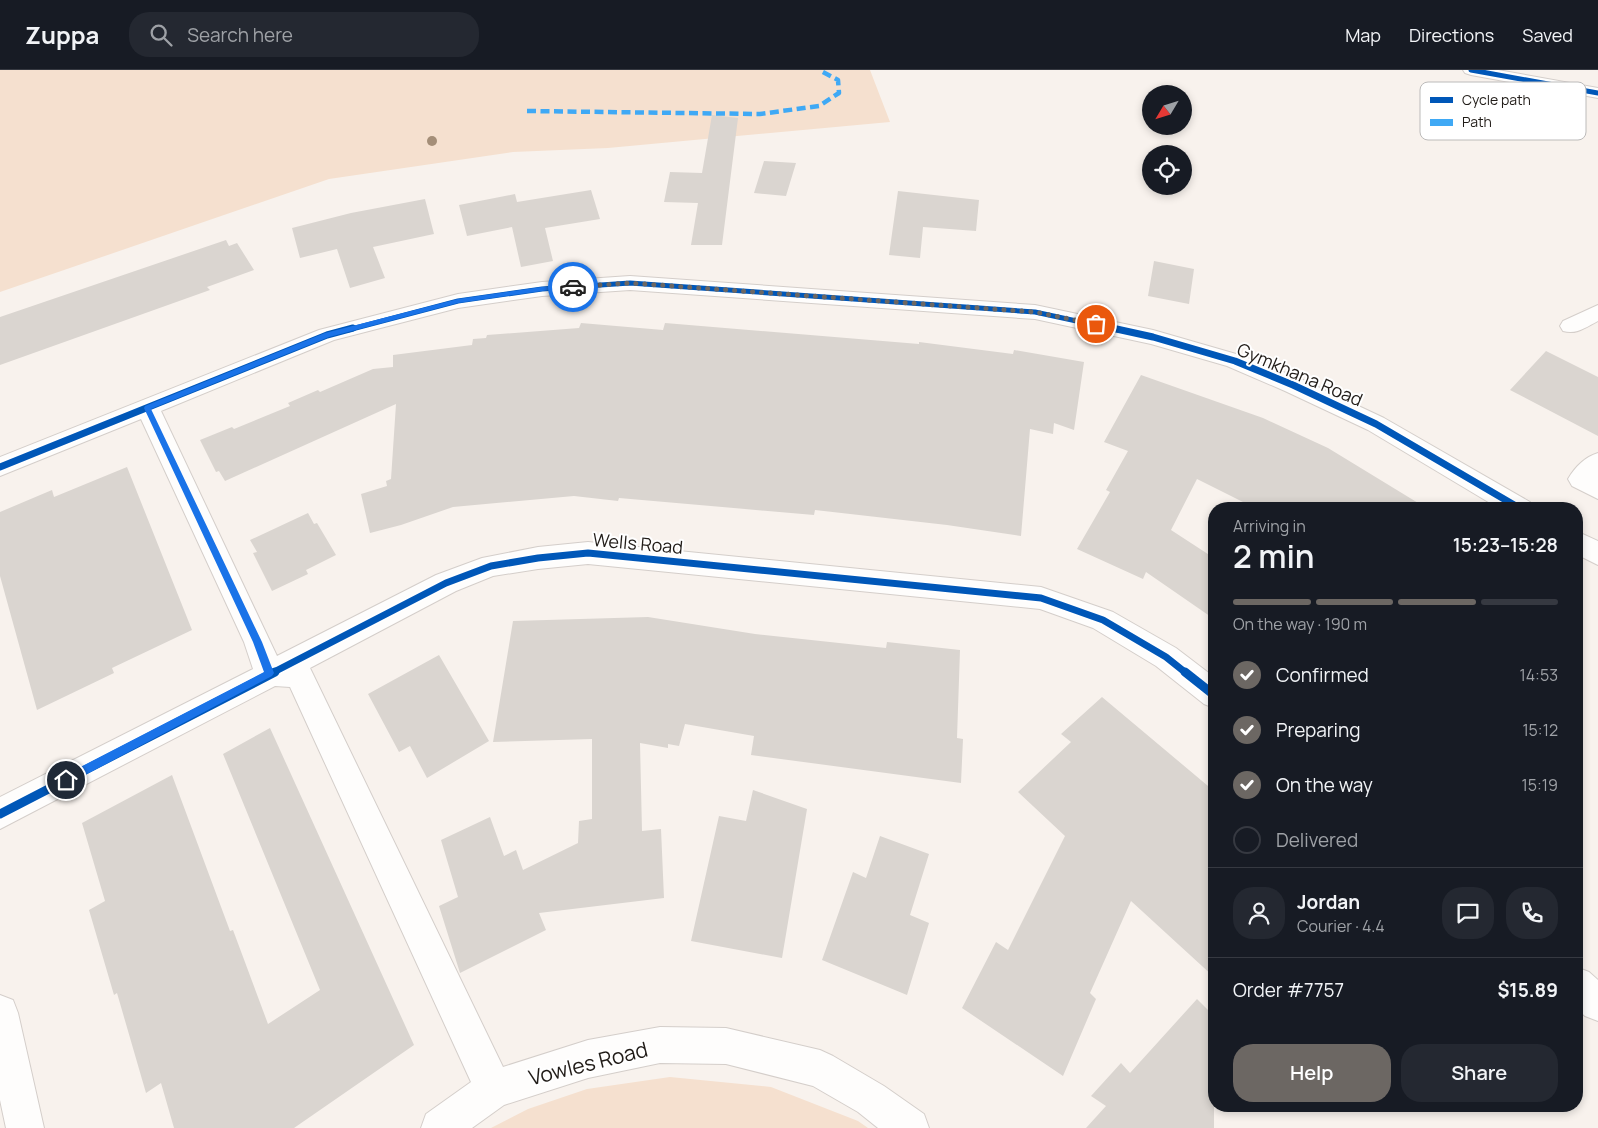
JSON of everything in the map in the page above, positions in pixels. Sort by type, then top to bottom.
[{"type":"street","points":[[1471,70],[1537,82]]},
{"type":"street","points":[[1555,70],[1598,78]]},
{"type":"street","name":"Gymkhana Road","points":[[0,467],[327,335],[458,301],[542,289],[630,283],[1035,312],[1154,337],[1235,361],[1376,424],[1509,502]]},
{"type":"street","points":[[1571,326],[1598,312]]},
{"type":"street","points":[[147,408],[258,642],[269,673],[299,675],[494,1089]]},
{"type":"street","points":[[1589,484],[1598,462]]},
{"type":"street","points":[[1583,545],[1598,554]]},
{"type":"street","name":"Wells Road","points":[[0,814],[446,583],[482,570],[538,558],[588,553],[1041,598],[1103,620],[1166,657],[1208,691]]},
{"type":"street","points":[[1583,991],[1598,1003]]},
{"type":"street","points":[[0,1013],[25,1128]]},
{"type":"street","name":"Vowles Road","points":[[440,1128],[494,1089],[588,1059],[660,1045],[726,1046],[820,1069],[871,1099],[910,1128]]},
{"type":"shaded area","points":[[0,70],[870,70],[890,122],[608,148],[513,152],[329,179],[0,292]]},
{"type":"shaded area","points":[[670,1077],[771,1087],[858,1121],[868,1128],[491,1128],[528,1109],[587,1089]]},
{"type":"building","points":[[712,115],[738,118],[722,245],[691,245],[698,203],[664,202],[670,172],[702,173]]},
{"type":"building","points":[[764,161],[796,163],[786,196],[754,193]]},
{"type":"building","points":[[591,190],[600,219],[545,228],[553,261],[521,267],[512,227],[467,236],[459,205],[515,194],[517,202]]},
{"type":"building","points":[[898,191],[979,200],[976,231],[923,227],[920,258],[889,255]]},
{"type":"building","points":[[425,199],[434,234],[373,247],[385,278],[350,288],[337,249],[300,258],[292,228],[351,213]]},
{"type":"building","points":[[226,240],[229,246],[237,243],[254,270],[207,287],[210,290],[0,365],[0,317]]},
{"type":"building","points":[[1154,261],[1194,269],[1189,304],[1148,296]]},
{"type":"building","points":[[581,323],[663,330],[665,323],[919,344],[919,342],[1013,354],[1014,350],[1084,362],[1074,430],[1054,423],[1053,434],[1030,429],[1021,536],[947,525],[815,510],[814,515],[619,498],[618,501],[574,496],[453,507],[401,525],[370,533],[361,494],[387,486],[386,481],[391,479],[396,404],[225,481],[219,471],[216,472],[200,440],[232,427],[234,429],[290,406],[288,403],[318,390],[320,392],[373,369],[393,367],[393,355],[472,345],[473,339],[486,338],[487,335],[579,328]]},
{"type":"building","points":[[1546,351],[1598,377],[1598,436],[1510,390]]},
{"type":"building","points":[[1141,375],[1263,418],[1328,448],[1417,502],[1243,502],[1197,479],[1171,530],[1208,554],[1208,615],[1146,572],[1143,579],[1077,549],[1110,492],[1106,490],[1128,451],[1104,442]]},
{"type":"building","points":[[127,467],[192,630],[112,668],[114,673],[37,710],[0,576],[0,512],[52,490],[54,497]]},
{"type":"building","points":[[308,513],[314,524],[317,523],[336,555],[306,570],[308,574],[272,591],[253,553],[257,552],[250,540]]},
{"type":"building","points":[[648,617],[755,634],[886,648],[887,642],[960,650],[957,738],[963,739],[961,783],[751,755],[754,736],[685,724],[679,746],[668,744],[668,748],[640,743],[642,831],[661,829],[664,898],[539,913],[546,930],[460,973],[439,906],[458,897],[441,840],[490,817],[504,856],[516,850],[523,870],[578,843],[579,821],[592,819],[592,739],[493,742],[513,621]]},
{"type":"building","points":[[439,655],[489,741],[427,778],[410,746],[399,752],[368,694]]},
{"type":"building","points":[[1102,697],[1208,786],[1208,972],[1131,901],[1090,993],[1096,999],[1063,1076],[962,1008],[996,942],[1008,950],[1065,836],[1018,792],[1071,742],[1061,734]]},
{"type":"building","points":[[270,728],[414,1045],[294,1128],[174,1128],[161,1083],[146,1093],[117,993],[114,995],[89,910],[105,901],[82,823],[172,775],[230,931],[233,930],[268,1024],[320,990],[223,754]]},
{"type":"building","points":[[753,790],[807,809],[782,958],[691,941],[719,816],[746,821]]},
{"type":"building","points":[[880,836],[929,854],[910,915],[929,923],[907,995],[822,960],[853,872],[866,878]]},
{"type":"building","points":[[1197,999],[1208,1010],[1208,1112],[1214,1112],[1214,1128],[1086,1128],[1106,1106],[1091,1096],[1121,1063],[1130,1073]]},
{"type":"marked path","points":[[527,111],[760,114],[819,106],[839,93],[838,80],[819,70]]},
{"type":"cycle path","points":[[1471,70],[1537,82]]},
{"type":"cycle path","points":[[1586,91],[1598,93]]},
{"type":"cycle path","points":[[0,467],[327,335],[458,301],[542,289],[630,283],[1035,312],[1153,337],[1235,361],[1293,385],[1376,424],[1509,502]]},
{"type":"cycle path","points":[[0,814],[446,583],[491,566],[538,558],[588,553],[1041,598],[1103,620],[1166,657],[1208,690]]},
{"type":"way so far","points":[[573,287],[630,283],[1035,312],[1096,324]]},
{"type":"route","points":[[66,780],[269,673],[258,642],[147,408],[327,335],[458,301],[542,289],[573,287]]}]
